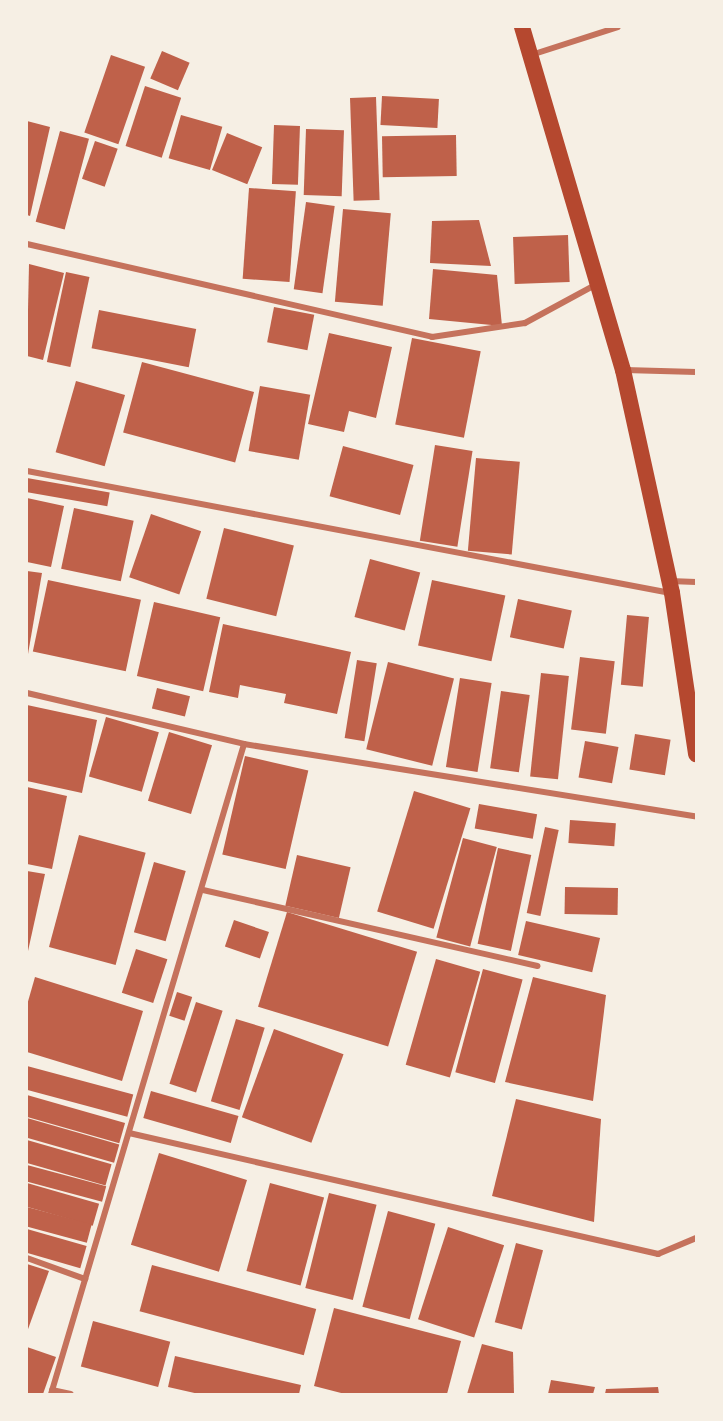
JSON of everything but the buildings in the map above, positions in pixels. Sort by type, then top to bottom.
[{"type":"highway","points":[[522,27],[623,370],[670,587],[696,754]]},
{"type":"street","points":[[530,55],[618,27]]},
{"type":"street","points":[[27,244],[432,337],[525,323],[598,284]]},
{"type":"street","points":[[623,370],[696,372]]},
{"type":"street","points":[[27,471],[670,587],[696,582]]},
{"type":"street","points":[[27,693],[244,744],[696,816]]},
{"type":"street","points":[[71,1394],[51,1392],[203,890],[244,744]]},
{"type":"street","points":[[203,890],[537,966]]},
{"type":"street","points":[[129,1134],[647,1252],[658,1254],[696,1238]]},
{"type":"street","points":[[27,1258],[85,1279]]}]
